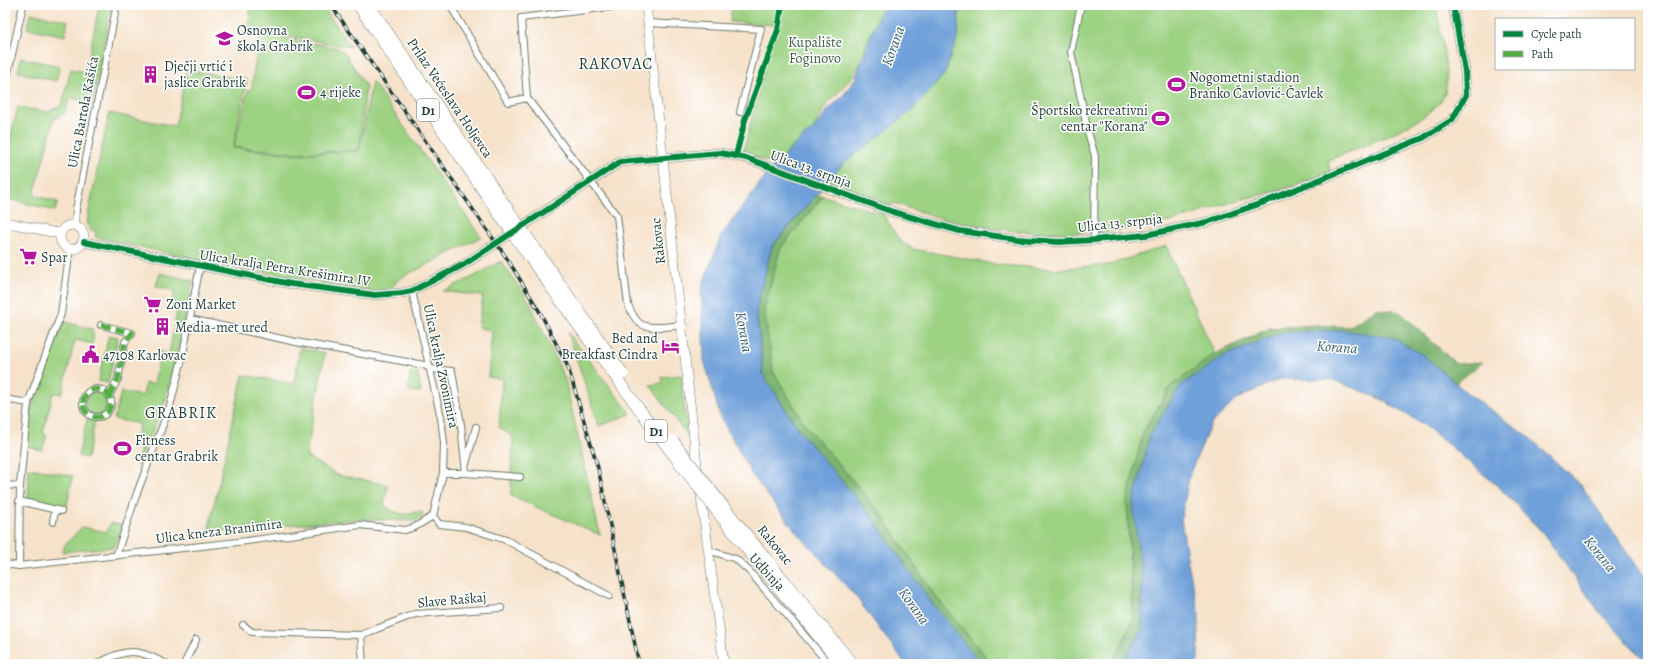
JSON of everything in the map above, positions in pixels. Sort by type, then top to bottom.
[{"type":"highway","name":"Prilaz Većeslava Holjevca","points":[[358,5],[503,211]]},
{"type":"highway","name":"Prilaz Većeslava Holjevca","points":[[369,5],[503,211]]},
{"type":"highway","name":"Rakovac","points":[[503,211],[674,442],[825,638]]},
{"type":"highway","name":"D1","points":[[825,638],[841,664]]},
{"type":"highway","name":"D1","points":[[825,638],[853,664]]},
{"type":"street","points":[[5,86],[22,5]]},
{"type":"street","name":"Ulica Bartola Kašića","points":[[75,225],[76,209],[116,8],[114,5]]},
{"type":"street","points":[[450,5],[508,102],[526,98]]},
{"type":"street","points":[[626,5],[521,18],[526,98],[617,216],[628,305],[633,318],[643,327],[652,328],[682,325]]},
{"type":"street","name":"Rakovac","points":[[646,5],[708,550]]},
{"type":"street","points":[[1081,5],[1071,52],[1088,132],[1095,156],[1094,240]]},
{"type":"street","name":"Ulica 13. srpnja","points":[[664,157],[720,153],[746,158],[883,209],[960,231],[990,236],[1059,242],[1094,240],[1183,228],[1207,222],[1262,203],[1423,138],[1452,120],[1466,95],[1465,71],[1453,5]]},
{"type":"street","points":[[648,23],[761,29],[740,112]]},
{"type":"street","name":"Ulica kralja Petra Krešimira IV","points":[[84,242],[291,284],[356,293],[386,295],[412,291],[463,265],[620,162],[664,157]]},
{"type":"street","points":[[5,222],[60,234]]},
{"type":"street","points":[[75,225],[83,231],[84,242],[78,248],[70,249],[63,246],[60,234],[64,228],[75,225]]},
{"type":"street","points":[[19,566],[19,501],[28,403],[61,314],[70,249]]},
{"type":"street","points":[[116,556],[137,493],[170,406],[182,359],[200,266]]},
{"type":"street","name":"Ulica kralja Zvonimira","points":[[412,291],[431,370],[441,418],[444,443],[443,473],[433,516]]},
{"type":"street","points":[[190,318],[296,342],[424,365],[431,370],[452,370],[461,425],[465,470]]},
{"type":"street","points":[[101,325],[132,333],[125,342],[118,379],[109,396],[111,406],[107,413],[104,416],[94,417],[90,416],[84,409],[82,404],[84,396],[90,390],[99,389],[107,392],[109,396]]},
{"type":"street","points":[[5,399],[28,403]]},
{"type":"street","points":[[465,470],[476,427]]},
{"type":"street","points":[[443,473],[465,470],[520,477]]},
{"type":"street","points":[[5,485],[20,486]]},
{"type":"street","points":[[19,501],[58,510],[53,522]]},
{"type":"street","points":[[433,516],[439,524],[466,527],[506,540],[610,596]]},
{"type":"street","name":"Ulica kneza Branimira","points":[[5,564],[19,566],[116,556],[360,526],[405,530],[415,527],[433,516]]},
{"type":"street","points":[[708,550],[724,664]]},
{"type":"street","name":"Udbinja","points":[[708,550],[736,559],[749,571],[829,664]]},
{"type":"street","name":"Slave Raškaj","points":[[243,625],[252,632],[361,635],[415,614],[501,608]]},
{"type":"street","points":[[361,635],[363,664]]},
{"type":"street","points":[[184,664],[196,640]]},
{"type":"street","points":[[97,664],[110,657],[130,651],[146,653],[167,664]]},
{"type":"green space","points":[[99,5],[111,6],[93,103],[70,98],[65,113],[54,119],[34,195],[58,202],[55,211],[5,198],[5,159],[18,107],[48,112],[62,105],[71,69],[86,72]]},
{"type":"green space","points":[[250,5],[322,5],[351,47],[249,29]]},
{"type":"green space","name":"Kupalište Foginovo","points":[[732,5],[884,5],[867,43],[862,60],[852,77],[825,107],[813,130],[801,139],[775,164],[743,153],[775,25],[730,22]]},
{"type":"green space","name":"Športsko rekreativni centar \"Korana\"","points":[[959,5],[1436,5],[1445,63],[1445,93],[1439,103],[1427,114],[1412,124],[1328,160],[1330,172],[1291,187],[1232,202],[1177,220],[1136,228],[1101,232],[1066,233],[995,229],[960,223],[895,203],[891,206],[826,183],[958,37]]},
{"type":"green space","points":[[30,13],[68,21],[65,36],[27,28]]},
{"type":"green space","name":"4 rijeke","points":[[260,33],[338,48],[344,52],[366,86],[359,150],[296,153],[234,147],[248,90],[251,90]]},
{"type":"green space","points":[[21,58],[60,66],[56,81],[18,72]]},
{"type":"green space","points":[[187,70],[247,80],[233,148],[296,154],[359,151],[372,81],[481,237],[399,279],[386,294],[201,260],[95,237],[96,231],[90,230],[87,224],[88,215],[109,113],[175,126]]},
{"type":"green space","points":[[817,194],[823,196],[780,249],[764,310],[773,371],[805,425],[880,512],[933,593],[992,664],[981,664],[928,598],[872,517],[798,429],[763,374],[756,310],[772,247]]},
{"type":"green space","points":[[823,196],[883,214],[900,241],[913,249],[1000,265],[1055,269],[1108,265],[1166,246],[1215,354],[1171,386],[1127,500],[1133,619],[1116,657],[1104,664],[990,663],[933,593],[880,512],[805,425],[773,371],[764,310],[780,249]]},
{"type":"green space","points":[[501,261],[530,303],[565,379],[600,535],[511,496],[513,437],[499,427],[502,379],[488,377],[492,331],[478,327],[483,296],[443,291],[473,277]]},
{"type":"green space","points":[[160,273],[193,281],[165,402],[137,467],[141,445],[136,444],[139,424],[114,419],[121,392],[143,396],[145,383],[154,384],[160,351],[169,355],[177,311],[170,309],[175,291],[156,286]]},
{"type":"green space","points":[[1377,309],[1400,312],[1456,364],[1483,362],[1456,383],[1423,355],[1342,330],[1281,333],[1224,356],[1142,581],[1142,631],[1124,659],[1117,664],[1104,664],[1116,657],[1133,619],[1127,500],[1143,432],[1171,386],[1215,354],[1270,328],[1318,325],[1349,327]]},
{"type":"green space","points":[[64,322],[93,329],[92,334],[94,335],[92,344],[75,340],[62,394],[53,393],[43,433],[47,436],[42,450],[27,446],[32,403]]},
{"type":"green space","points":[[568,333],[631,414],[599,426]]},
{"type":"green space","points":[[109,335],[118,337],[108,383],[98,381]]},
{"type":"green space","points":[[300,348],[325,353],[306,456],[337,475],[388,485],[384,506],[395,512],[403,514],[421,512],[423,513],[421,519],[414,521],[361,519],[208,532],[243,375],[294,384]]},
{"type":"green space","points":[[410,372],[418,373],[421,392],[408,391]]},
{"type":"green space","points":[[681,375],[687,435],[650,385],[663,383],[662,377]]},
{"type":"green space","points":[[97,391],[106,394],[109,403],[106,412],[97,415],[88,412],[85,403],[88,394]]},
{"type":"green space","points":[[87,419],[95,421],[87,458],[78,456]]},
{"type":"green space","points":[[29,468],[73,476],[66,509],[28,501]]},
{"type":"green space","points":[[110,523],[123,525],[114,547],[62,552],[65,545],[82,527],[107,532]]},
{"type":"water","name":"Korana","points":[[885,5],[959,5],[958,37],[944,75],[910,112],[843,164],[772,246],[756,310],[763,374],[798,429],[872,517],[928,598],[981,664],[905,664],[857,598],[793,528],[752,475],[720,416],[704,360],[701,289],[721,236],[775,164],[801,139],[813,130],[828,110],[843,96],[855,79],[878,17]]},
{"type":"water","name":"Korana","points":[[1342,330],[1392,337],[1423,355],[1466,392],[1530,438],[1581,485],[1634,563],[1648,579],[1648,664],[1600,613],[1543,533],[1500,488],[1427,427],[1381,399],[1333,380],[1280,379],[1237,399],[1211,424],[1190,473],[1181,519],[1188,563],[1199,612],[1198,661],[1196,664],[1117,664],[1124,659],[1142,631],[1142,581],[1133,504],[1150,435],[1180,386],[1224,356],[1281,333]]},
{"type":"railway","points":[[331,5],[508,260],[541,314],[568,367],[598,468],[639,664]]},
{"type":"marked path","points":[[101,325],[132,333],[125,342],[118,379],[109,396]]},
{"type":"marked path","points":[[97,389],[103,390],[107,393],[110,397],[111,403],[110,409],[107,413],[103,416],[97,417],[91,416],[87,413],[84,409],[83,403],[84,397],[87,393],[91,390],[97,389]]},
{"type":"cycle path","points":[[736,155],[745,120],[778,30],[782,5]]},
{"type":"cycle path","points":[[84,242],[291,284],[375,295],[402,293],[412,291],[463,265],[620,162],[720,153],[746,158],[893,212],[960,231],[1017,239],[1059,242],[1146,235],[1207,222],[1262,203],[1423,138],[1452,120],[1466,95],[1465,71],[1453,5]]},
{"type":"place","name":"Osnovna škola Grabrik","points":[[224,38]]},
{"type":"place","name":"Dječji vrtić i jaslice Grabrik","points":[[151,74]]},
{"type":"place","name":"Nogometni stadion Branko Čavlović-Čavlek","points":[[1176,85]]},
{"type":"place","name":"4 rijeke","points":[[307,92]]},
{"type":"place","name":"Športsko rekreativni centar \"Korana\"","points":[[1161,118]]},
{"type":"place","name":"Spar","points":[[28,257]]},
{"type":"place","name":"Zoni Market","points":[[153,304]]},
{"type":"place","name":"Media-met ured","points":[[162,327]]},
{"type":"place","name":"Bed and Breakfast Cindra","points":[[671,346]]},
{"type":"place","name":"47108 Karlovac","points":[[90,355]]},
{"type":"place","name":"Fitness centar Grabrik","points":[[122,448]]},
{"type":"district","name":"RAKOVAC","points":[[616,64]]},
{"type":"district","name":"GRABRIK","points":[[181,413]]}]
